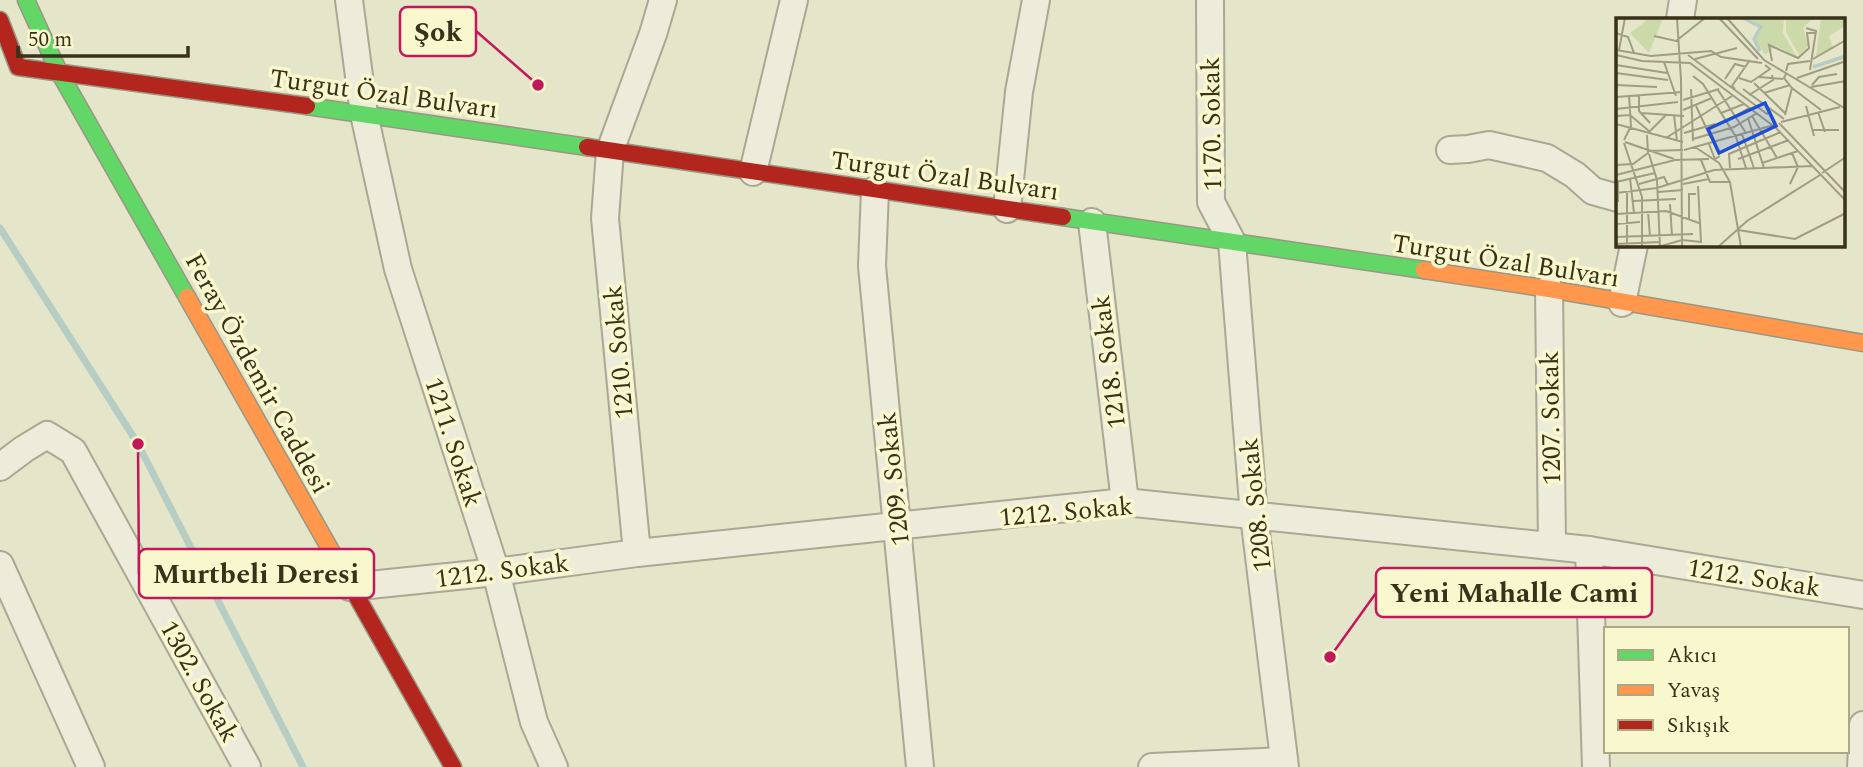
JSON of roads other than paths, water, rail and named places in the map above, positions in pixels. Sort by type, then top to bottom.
[{"type":"main road","name":"Feray Özdemir Caddesi","points":[[26,0],[59,72],[453,767]]},
{"type":"main road","points":[[0,20],[9,66]]},
{"type":"main road","name":"Turgut Özal Bulvarı","points":[[9,66],[364,114],[1549,289],[1863,343]]},
{"type":"street","name":"1211. Sokak","points":[[349,0],[364,114],[398,269],[496,572],[534,722],[554,767]]},
{"type":"street","name":"1210. Sokak","points":[[637,553],[605,218],[610,151],[663,0]]},
{"type":"street","points":[[753,172],[794,0]]},
{"type":"street","name":"1170. Sokak","points":[[1210,0],[1211,202],[1232,243]]},
{"type":"street","points":[[1680,18],[1683,0]]},
{"type":"street","points":[[1007,209],[1030,1]]},
{"type":"street","points":[[1450,150],[1489,145],[1547,158],[1575,175],[1592,191],[1616,197]]},
{"type":"street","name":"1209. Sokak","points":[[875,190],[872,265],[920,767]]},
{"type":"street","name":"1218. Sokak","points":[[1092,222],[1125,502]]},
{"type":"street","name":"1208. Sokak","points":[[1232,243],[1254,516],[1284,764]]},
{"type":"street","points":[[1622,303],[1634,247]]},
{"type":"street","name":"1207. Sokak","points":[[1549,289],[1552,547]]},
{"type":"street","name":"1302. Sokak","points":[[0,467],[47,435],[74,452],[247,767]]},
{"type":"street","name":"1212. Sokak","points":[[350,587],[496,572],[637,553],[1125,502],[1589,550],[1863,595]]},
{"type":"street","points":[[1589,550],[1596,767]]},
{"type":"street","points":[[0,565],[91,767]]},
{"type":"street","points":[[1861,767],[1863,724]]},
{"type":"street","points":[[1152,767],[1284,764]]},
{"type":"waterway","points":[[0,228],[138,444],[303,767]]},
{"type":"place","name":"Şok","points":[[538,85]]},
{"type":"place","name":"Murtbeli Deresi","points":[[138,444]]},
{"type":"place","name":"Yeni Mahalle Cami","points":[[1330,657]]}]
